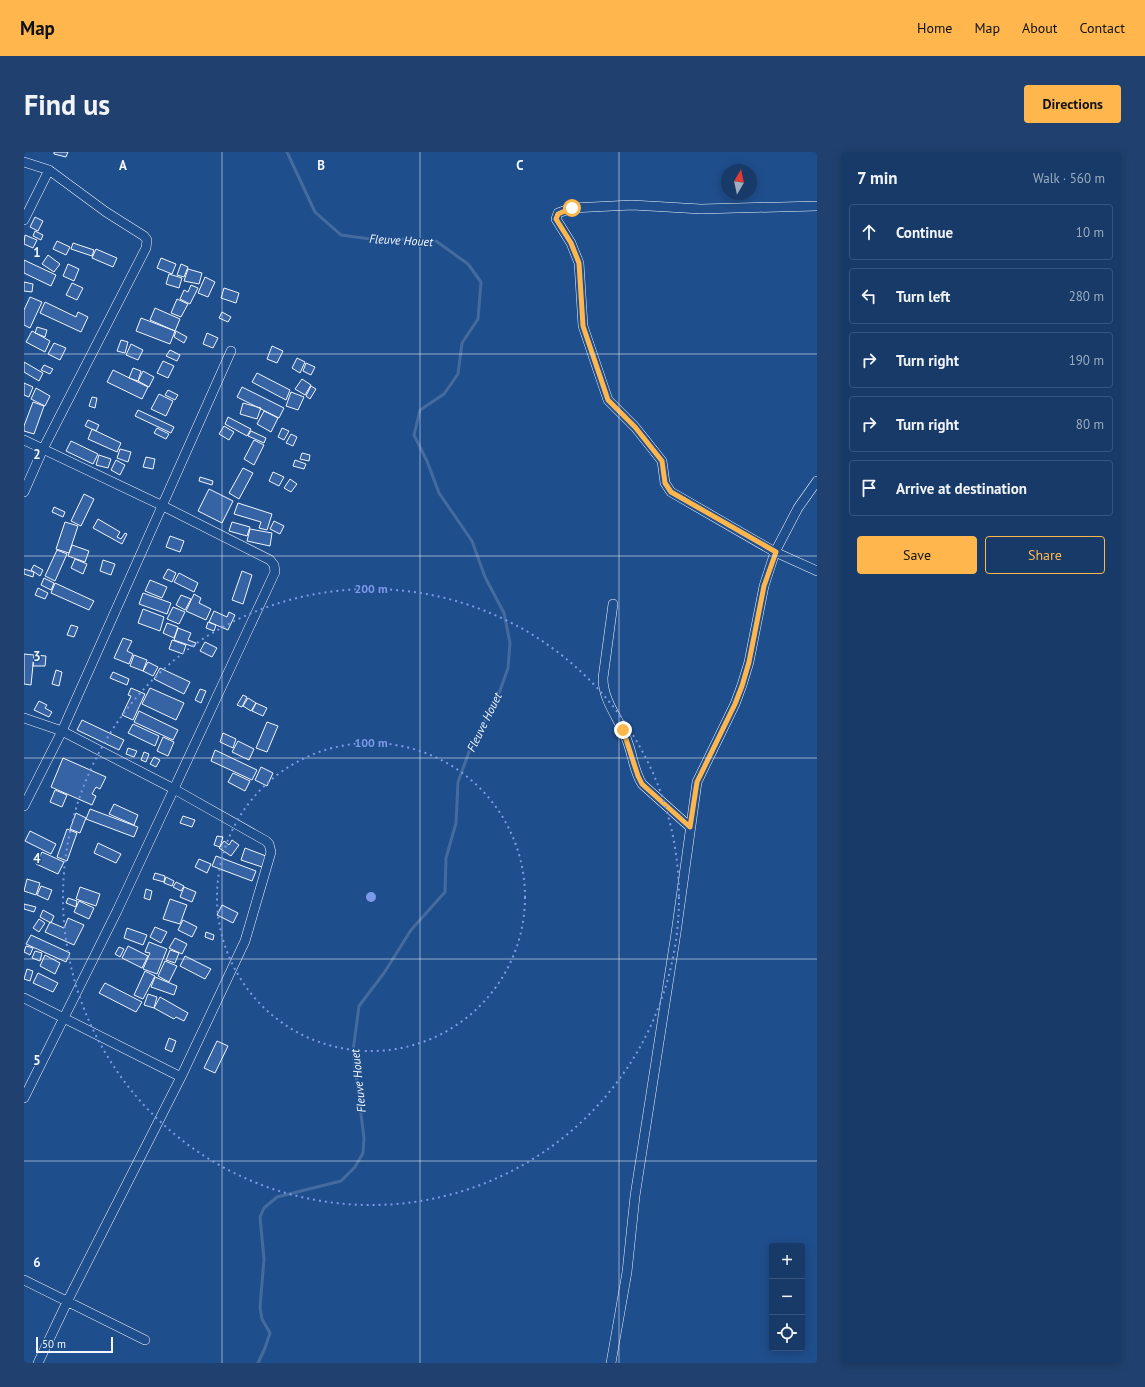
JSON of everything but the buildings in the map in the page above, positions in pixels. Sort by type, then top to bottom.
[{"type":"street","points":[[24,162],[49,170],[106,212],[144,236],[147,240],[143,255],[43,448],[24,492]]},
{"type":"street","points":[[24,220],[49,170]]},
{"type":"street","points":[[817,206],[766,206],[701,209],[632,205],[572,208],[558,214],[556,219],[571,243],[579,263],[583,326],[608,400],[635,427],[662,461],[665,483],[671,492],[776,552],[817,571]]},
{"type":"street","points":[[24,806],[62,731],[231,351]]},
{"type":"street","points":[[24,440],[163,506],[270,560],[274,565],[275,572],[117,911],[24,1098]]},
{"type":"street","points":[[611,1363],[627,1272],[635,1196],[676,933],[697,782],[735,704],[742,686],[749,662],[764,586],[776,552],[798,508],[816,484]]},
{"type":"street","points":[[613,604],[603,678],[603,687],[606,699],[623,730],[636,771],[642,784],[690,827]]},
{"type":"street","points":[[24,718],[62,731],[174,789],[266,841],[269,844],[270,852],[245,941],[181,1077],[68,1300],[38,1363]]},
{"type":"street","points":[[24,998],[181,1077]]},
{"type":"street","points":[[24,1280],[68,1300],[145,1340]]},
{"type":"waterway","name":"Fleuve Houet","points":[[258,1363],[270,1333],[262,1319],[260,1307],[264,1259],[260,1217],[264,1208],[277,1197],[341,1181],[355,1167],[363,1153],[364,1138],[353,1051],[359,1006],[384,973],[411,930],[445,892],[446,858],[456,823],[458,782],[472,744],[497,699],[508,668],[510,643],[504,613],[485,577],[472,541],[439,493],[427,461],[414,435],[420,410],[444,394],[458,374],[462,343],[478,319],[481,282],[468,264],[436,241],[370,239],[341,235],[315,212],[287,152]]},
{"type":"route","points":[[572,208],[558,214],[556,219],[571,243],[579,263],[583,326],[608,400],[635,427],[662,461],[665,483],[671,492],[776,552],[764,586],[749,662],[742,686],[728,720],[717,739],[697,782],[690,827],[642,784],[634,766],[623,730]]}]
